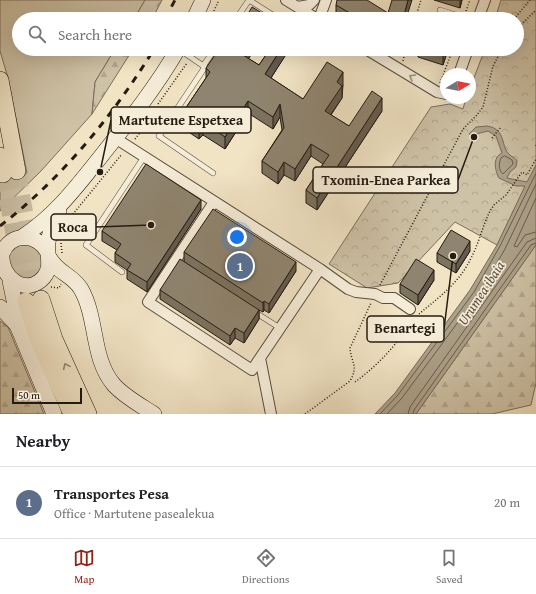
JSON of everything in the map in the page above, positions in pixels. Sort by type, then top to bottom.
[{"type":"main road","points":[[197,12],[203,0]]},
{"type":"main road","points":[[20,333],[1,263],[2,252],[11,241],[22,237],[44,221],[65,201],[177,56]]},
{"type":"main road","points":[[0,80],[10,172],[0,156]]},
{"type":"main road","points":[[65,201],[53,224],[53,254],[55,267],[77,284],[83,295],[90,311],[100,357],[109,378],[129,398],[154,414]]},
{"type":"main road","points":[[22,237],[34,238],[53,254]]},
{"type":"main road","points":[[40,281],[48,270],[53,254]]},
{"type":"main road","points":[[5,277],[25,286],[40,281],[61,283],[83,295]]},
{"type":"main road","points":[[72,414],[39,341],[33,300],[54,339],[88,414]]},
{"type":"main road","points":[[0,306],[12,318],[20,333],[54,414]]},
{"type":"street","points":[[286,0],[306,12]]},
{"type":"street","points":[[298,7],[309,5],[314,0]]},
{"type":"street","points":[[321,12],[326,0]]},
{"type":"street","points":[[481,12],[485,0]]},
{"type":"street","points":[[378,56],[440,93]]},
{"type":"street","points":[[460,68],[465,56]]},
{"type":"street","points":[[115,138],[144,158],[320,269],[348,289],[356,292],[375,294],[383,298],[394,298],[410,309]]},
{"type":"street","points":[[214,202],[178,263],[148,302],[252,370],[320,269]]},
{"type":"street","points":[[260,358],[271,414]]},
{"type":"lane","points":[[241,12],[249,0],[268,12]]},
{"type":"lane","points":[[440,10],[446,12]]},
{"type":"lane","points":[[188,56],[203,66]]},
{"type":"lane","points":[[210,56],[203,66],[205,68],[159,136],[213,173]]},
{"type":"lane","points":[[122,272],[86,245],[144,158]]},
{"type":"lane","points":[[248,307],[280,328]]},
{"type":"path","points":[[213,12],[219,0]]},
{"type":"path","points":[[417,12],[421,0]]},
{"type":"path","points":[[467,12],[470,0]]},
{"type":"path","points":[[520,12],[530,0]]},
{"type":"path","points":[[524,22],[536,10]]},
{"type":"path","points":[[158,98],[178,72],[180,56]]},
{"type":"path","points":[[402,63],[404,56]]},
{"type":"path","points":[[433,80],[440,84],[450,56]]},
{"type":"path","points":[[305,414],[350,381],[354,374],[354,362],[350,348],[375,294],[463,129],[483,107],[493,66],[498,56]]},
{"type":"path","points":[[66,224],[142,130],[144,117]]},
{"type":"path","points":[[492,138],[501,127]]},
{"type":"path","points":[[355,382],[370,371],[397,343],[415,317],[446,292],[463,273],[471,260],[490,211],[497,202],[506,195],[522,172],[527,175],[536,159]]},
{"type":"path","points":[[53,254],[61,239]]},
{"type":"green space","points":[[0,0],[145,0],[138,12],[12,12],[12,56],[111,56],[95,82],[92,114],[41,171],[0,211],[0,180],[27,173],[8,78],[0,51]]},
{"type":"green space","points":[[145,0],[162,0],[156,12],[138,12]]},
{"type":"green space","points":[[501,0],[536,0],[536,165],[497,245],[455,222],[398,283],[367,288],[329,264],[431,107],[450,104],[463,109],[464,104],[476,104],[476,72],[482,56],[524,56],[524,12],[497,12]]},
{"type":"green space","points":[[111,56],[129,56],[92,114],[95,82]]},
{"type":"green space","points":[[26,244],[38,249],[43,261],[38,273],[26,278],[14,273],[9,261],[14,249]]},
{"type":"green space","points":[[536,245],[536,383],[531,405],[492,414],[416,414]]},
{"type":"green space","points":[[0,321],[8,327],[44,414],[0,414]]},
{"type":"water","name":"Urumea ibaia","points":[[487,126],[498,131],[507,152],[517,161],[516,167],[510,172],[507,178],[527,182],[536,165],[536,245],[416,414],[375,414],[395,393],[470,290],[497,245],[525,186],[516,186],[499,178],[495,164],[497,158],[502,153],[496,136],[488,131],[472,135],[469,134],[476,127]]},
{"type":"building","points":[[337,0],[367,0],[386,12],[348,12],[336,5]]},
{"type":"building","points":[[392,0],[408,0],[405,12],[388,12]]},
{"type":"building","points":[[252,7],[260,12],[249,12]]},
{"type":"building","points":[[214,56],[245,56],[259,65],[265,56],[277,56],[265,74],[303,99],[327,62],[343,72],[337,82],[342,86],[325,111],[349,126],[372,91],[382,98],[317,198],[306,190],[329,155],[311,144],[295,169],[284,162],[278,172],[262,161],[284,128],[280,104],[273,117],[248,101],[225,137],[203,122],[199,127],[181,115],[210,72],[206,68]]},
{"type":"building","points":[[146,164],[201,200],[147,282],[127,270],[131,264],[115,253],[121,244],[102,231]]},
{"type":"building","points":[[213,209],[296,262],[269,304],[264,301],[263,303],[184,252]]},
{"type":"building","points":[[451,230],[470,241],[456,264],[437,253]]},
{"type":"building","points":[[180,259],[259,310],[244,333],[235,328],[230,336],[160,290]]},
{"type":"building","points":[[416,259],[434,270],[418,295],[400,284]]},
{"type":"tunnel","points":[[17,171],[40,297]]},
{"type":"tunnel","points":[[3,174],[26,299]]},
{"type":"railway","points":[[169,12],[175,0]]},
{"type":"railway","points":[[0,226],[44,188],[85,145],[104,122],[150,56]]},
{"type":"place","name":"Txomin-Enea Parkea","points":[[474,137]]},
{"type":"place","name":"Martutene Espetxea","points":[[100,172]]},
{"type":"place","name":"Roca","points":[[151,225]]},
{"type":"place","name":"Benartegi","points":[[453,256]]},
{"type":"place","name":"Transportes Pesa","points":[[240,266]]}]
